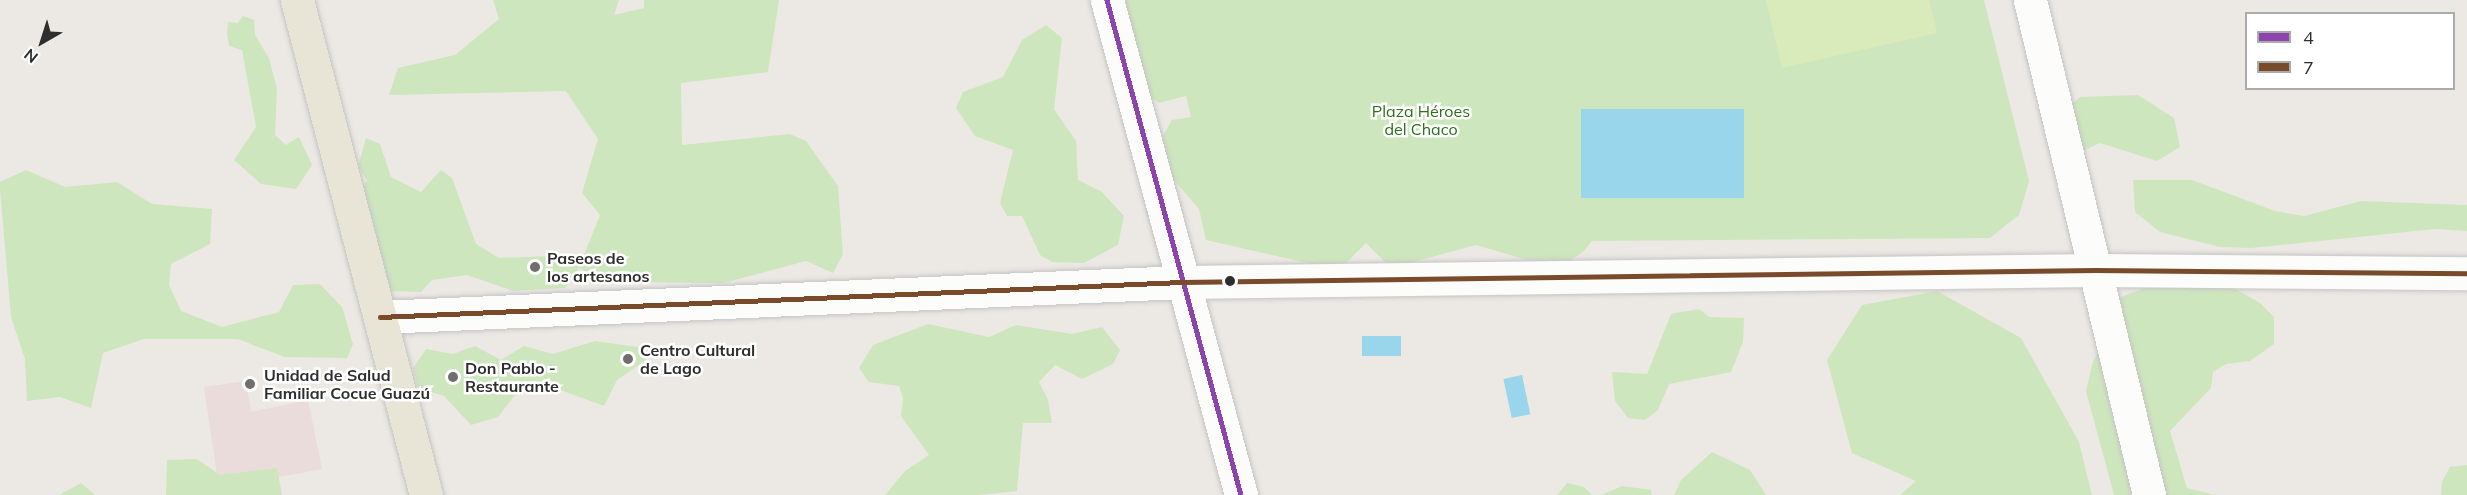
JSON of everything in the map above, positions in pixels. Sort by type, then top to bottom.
[{"type":"main road","points":[[297,0],[426,495]]},
{"type":"street","points":[[1107,0],[1241,495]]},
{"type":"street","points":[[2030,0],[2149,495]]},
{"type":"street","points":[[380,317],[1182,282],[2095,270],[2467,273]]},
{"type":"shaded area","points":[[246,381],[251,412],[308,400],[322,469],[219,488],[204,387]]},
{"type":"green space","points":[[493,0],[619,0],[614,15],[644,8],[644,0],[779,0],[768,72],[681,83],[682,145],[790,134],[806,141],[838,186],[843,254],[833,273],[806,261],[723,283],[603,282],[579,268],[565,288],[514,291],[467,275],[432,280],[421,292],[386,291],[348,218],[367,180],[358,167],[366,138],[380,144],[391,177],[421,192],[441,170],[452,178],[476,244],[499,258],[580,255],[580,265],[600,215],[582,193],[598,139],[566,91],[389,95],[398,68],[455,55],[499,19]]},
{"type":"green space","name":"Plaza Héroes del Chaco","points":[[1107,0],[1984,0],[2029,181],[2019,215],[1990,238],[1592,241],[1583,252],[1558,269],[1476,245],[1391,268],[1366,243],[1346,263],[1316,265],[1206,240],[1199,209],[1161,165],[1163,136],[1172,120],[1191,117],[1186,96],[1159,103],[1134,85]]},
{"type":"green space","points":[[1766,0],[1929,0],[1937,33],[1782,68]]},
{"type":"green space","points":[[243,16],[254,20],[255,35],[269,58],[277,89],[275,135],[286,145],[299,137],[312,165],[296,189],[261,184],[234,160],[256,127],[242,50],[229,46],[227,32],[228,22],[238,23]]},
{"type":"green space","points":[[1046,25],[1062,38],[1054,109],[1076,141],[1078,180],[1102,192],[1124,216],[1118,245],[1084,263],[1052,262],[1040,255],[1022,216],[1007,216],[1000,203],[1013,150],[975,136],[956,108],[963,92],[1003,77],[1022,40]]},
{"type":"green space","points":[[2138,95],[2174,118],[2180,147],[2157,161],[2100,143],[2074,155],[2047,125],[2080,97]]},
{"type":"green space","points":[[26,170],[65,187],[117,182],[152,204],[212,209],[210,244],[171,264],[169,285],[181,311],[222,327],[279,312],[293,285],[320,284],[342,307],[353,344],[347,358],[285,357],[238,339],[144,339],[103,353],[91,408],[60,397],[27,401],[25,359],[11,317],[0,189],[0,182]]},
{"type":"green space","points":[[2133,180],[2192,180],[2275,211],[2304,216],[2361,201],[2467,205],[2467,231],[2435,229],[2251,248],[2220,247],[2160,232],[2135,212]]},
{"type":"green space","points":[[2225,283],[2260,303],[2274,317],[2274,344],[2250,361],[2226,364],[2213,372],[2211,388],[2170,431],[2187,488],[2215,495],[2114,495],[2086,391],[2093,361],[2111,333],[2118,298],[2148,287]]},
{"type":"green space","points":[[1937,291],[2021,338],[2079,442],[2092,495],[1900,495],[1916,481],[1852,453],[1827,360],[1862,305]]},
{"type":"green space","points":[[1699,309],[1709,317],[1744,318],[1743,342],[1731,372],[1669,384],[1658,410],[1645,420],[1628,418],[1615,401],[1612,372],[1647,374],[1671,314]]},
{"type":"green space","points":[[928,324],[989,337],[1016,325],[1072,334],[1102,327],[1120,350],[1113,364],[1082,379],[1055,365],[1039,382],[1048,400],[1052,423],[1023,423],[1017,491],[980,495],[885,495],[905,471],[929,455],[901,416],[903,398],[899,386],[869,382],[859,368],[873,345]]},
{"type":"green space","points":[[595,341],[638,347],[646,360],[617,380],[604,406],[555,388],[514,396],[498,417],[471,425],[444,396],[418,388],[413,368],[426,349],[453,354],[475,346],[501,360],[524,346],[553,354]]},
{"type":"green space","points":[[1712,452],[1750,470],[1766,495],[1674,495],[1681,480]]},
{"type":"green space","points":[[197,459],[220,475],[277,468],[282,495],[166,495],[167,460]]},
{"type":"green space","points":[[2467,465],[2467,495],[2441,495],[2442,482],[2450,467]]},
{"type":"green space","points":[[81,483],[95,495],[59,495]]},
{"type":"green space","points":[[1567,483],[1584,487],[1592,495],[1557,495]]},
{"type":"green space","points":[[1622,486],[1651,490],[1652,495],[1601,495]]},
{"type":"water","points":[[1581,109],[1744,109],[1744,198],[1581,198]]},
{"type":"water","points":[[1362,336],[1401,336],[1401,356],[1362,356]]},
{"type":"water","points":[[1522,375],[1530,414],[1512,418],[1503,379]]},
{"type":"transit line","name":"4","points":[[1107,0],[1241,495]]},
{"type":"transit line","name":"7","points":[[380,317],[1182,282],[2095,270],[2467,273]]},
{"type":"place","name":"Paseos de los artesanos","points":[[535,267]]},
{"type":"place","name":"Centro Cultural de Lago","points":[[628,359]]},
{"type":"place","name":"Don Pablo - Restaurante","points":[[453,377]]},
{"type":"place","name":"Unidad de Salud Familiar Cocue Guazú","points":[[250,384]]}]
